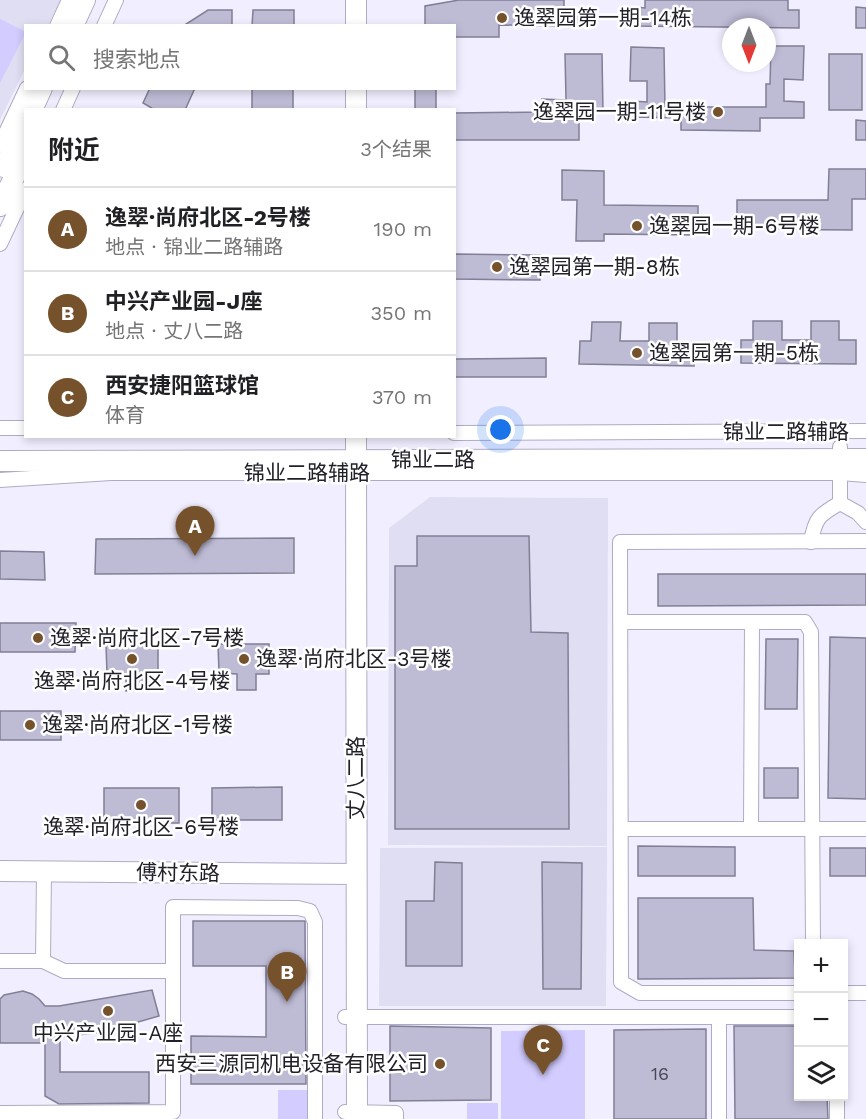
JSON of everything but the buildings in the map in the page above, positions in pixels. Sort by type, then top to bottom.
[{"type":"main road","points":[[74,24],[85,0]]},
{"type":"main road","points":[[88,24],[99,0]]},
{"type":"main road","points":[[346,0],[346,24]]},
{"type":"main road","points":[[356,0],[356,24]]},
{"type":"main road","points":[[33,108],[41,90]]},
{"type":"main road","points":[[48,108],[56,90]]},
{"type":"main road","points":[[346,90],[346,108]]},
{"type":"main road","points":[[356,90],[356,108]]},
{"type":"main road","points":[[0,176],[24,127]]},
{"type":"main road","points":[[0,206],[24,157]]},
{"type":"main road","name":"锦业二路","points":[[840,460],[866,447]]},
{"type":"main road","name":"锦业二路","points":[[0,448],[866,459]]},
{"type":"main road","name":"锦业二路","points":[[0,460],[350,454]]},
{"type":"main road","name":"丈八二路","points":[[350,454],[351,1115]]},
{"type":"main road","name":"傅村东路","points":[[0,871],[351,874]]},
{"type":"street","points":[[58,24],[69,0]]},
{"type":"street","points":[[105,24],[116,0]]},
{"type":"street","points":[[0,145],[26,90]]},
{"type":"street","points":[[64,108],[72,90]]},
{"type":"street","points":[[0,244],[24,193]]},
{"type":"street","points":[[0,428],[24,428]]},
{"type":"street","name":"锦业二路辅路","points":[[456,433],[866,431]]},
{"type":"street","name":"锦业二路辅路","points":[[0,480],[350,454]]},
{"type":"street","points":[[840,460],[840,504]]},
{"type":"street","name":"锦业二路辅路","points":[[840,460],[866,475]]},
{"type":"street","points":[[840,504],[858,513],[866,522]]},
{"type":"street","points":[[811,542],[813,530],[821,514],[840,504]]},
{"type":"street","points":[[794,993],[640,993],[621,982],[620,542],[866,541]]},
{"type":"street","points":[[621,622],[805,622],[811,632],[813,939]]},
{"type":"street","points":[[751,829],[752,622]]},
{"type":"street","points":[[621,829],[866,829]]},
{"type":"street","points":[[44,872],[44,961]]},
{"type":"street","points":[[7,1115],[173,1112],[173,908],[298,908],[310,912],[315,922],[315,1119]]},
{"type":"street","points":[[0,961],[44,961],[64,972],[173,972]]},
{"type":"street","points":[[848,993],[866,993]]},
{"type":"street","points":[[351,1017],[794,1017]]},
{"type":"street","points":[[719,1017],[719,1119]]},
{"type":"street","points":[[837,1101],[837,1119]]},
{"type":"street","points":[[351,1115],[396,1113],[396,1119]]},
{"type":"shaded area","points":[[0,0],[61,0],[49,24],[24,24],[24,71],[0,120]]},
{"type":"shaded area","points":[[0,19],[24,31],[24,36],[0,83]]},
{"type":"shaded area","points":[[430,497],[608,498],[607,846],[388,845],[389,528]]},
{"type":"shaded area","points":[[607,847],[606,1006],[379,1006],[380,848]]},
{"type":"shaded area","points":[[585,1030],[585,1119],[501,1119],[501,1031]]},
{"type":"shaded area","points":[[278,1090],[308,1090],[308,1119],[278,1119]]},
{"type":"shaded area","points":[[467,1103],[498,1103],[498,1119],[467,1119]]},
{"type":"place","name":"逸翠园第一期-14栋","points":[[502,18]]},
{"type":"place","name":"逸翠园一期-11号楼","points":[[718,112]]},
{"type":"place","name":"逸翠园一期-6号楼","points":[[637,226]]},
{"type":"place","name":"逸翠园第一期-8栋","points":[[497,267]]},
{"type":"place","name":"逸翠园第一期-5栋","points":[[637,353]]},
{"type":"place","name":"逸翠·尚府北区-2号楼","points":[[195,556]]},
{"type":"place","name":"逸翠·尚府北区-7号楼","points":[[38,638]]},
{"type":"place","name":"逸翠·尚府北区-4号楼","points":[[132,659]]},
{"type":"place","name":"逸翠·尚府北区-3号楼","points":[[244,659]]},
{"type":"place","name":"逸翠·尚府北区-1号楼","points":[[30,725]]},
{"type":"place","name":"逸翠·尚府北区-6号楼","points":[[141,805]]},
{"type":"place","name":"中兴产业园-J座","points":[[287,1002]]},
{"type":"place","name":"中兴产业园-A座","points":[[108,1011]]},
{"type":"place","name":"西安三源同机电设备有限公司","points":[[440,1064]]},
{"type":"place","name":"西安捷阳篮球馆","points":[[543,1075]]}]
